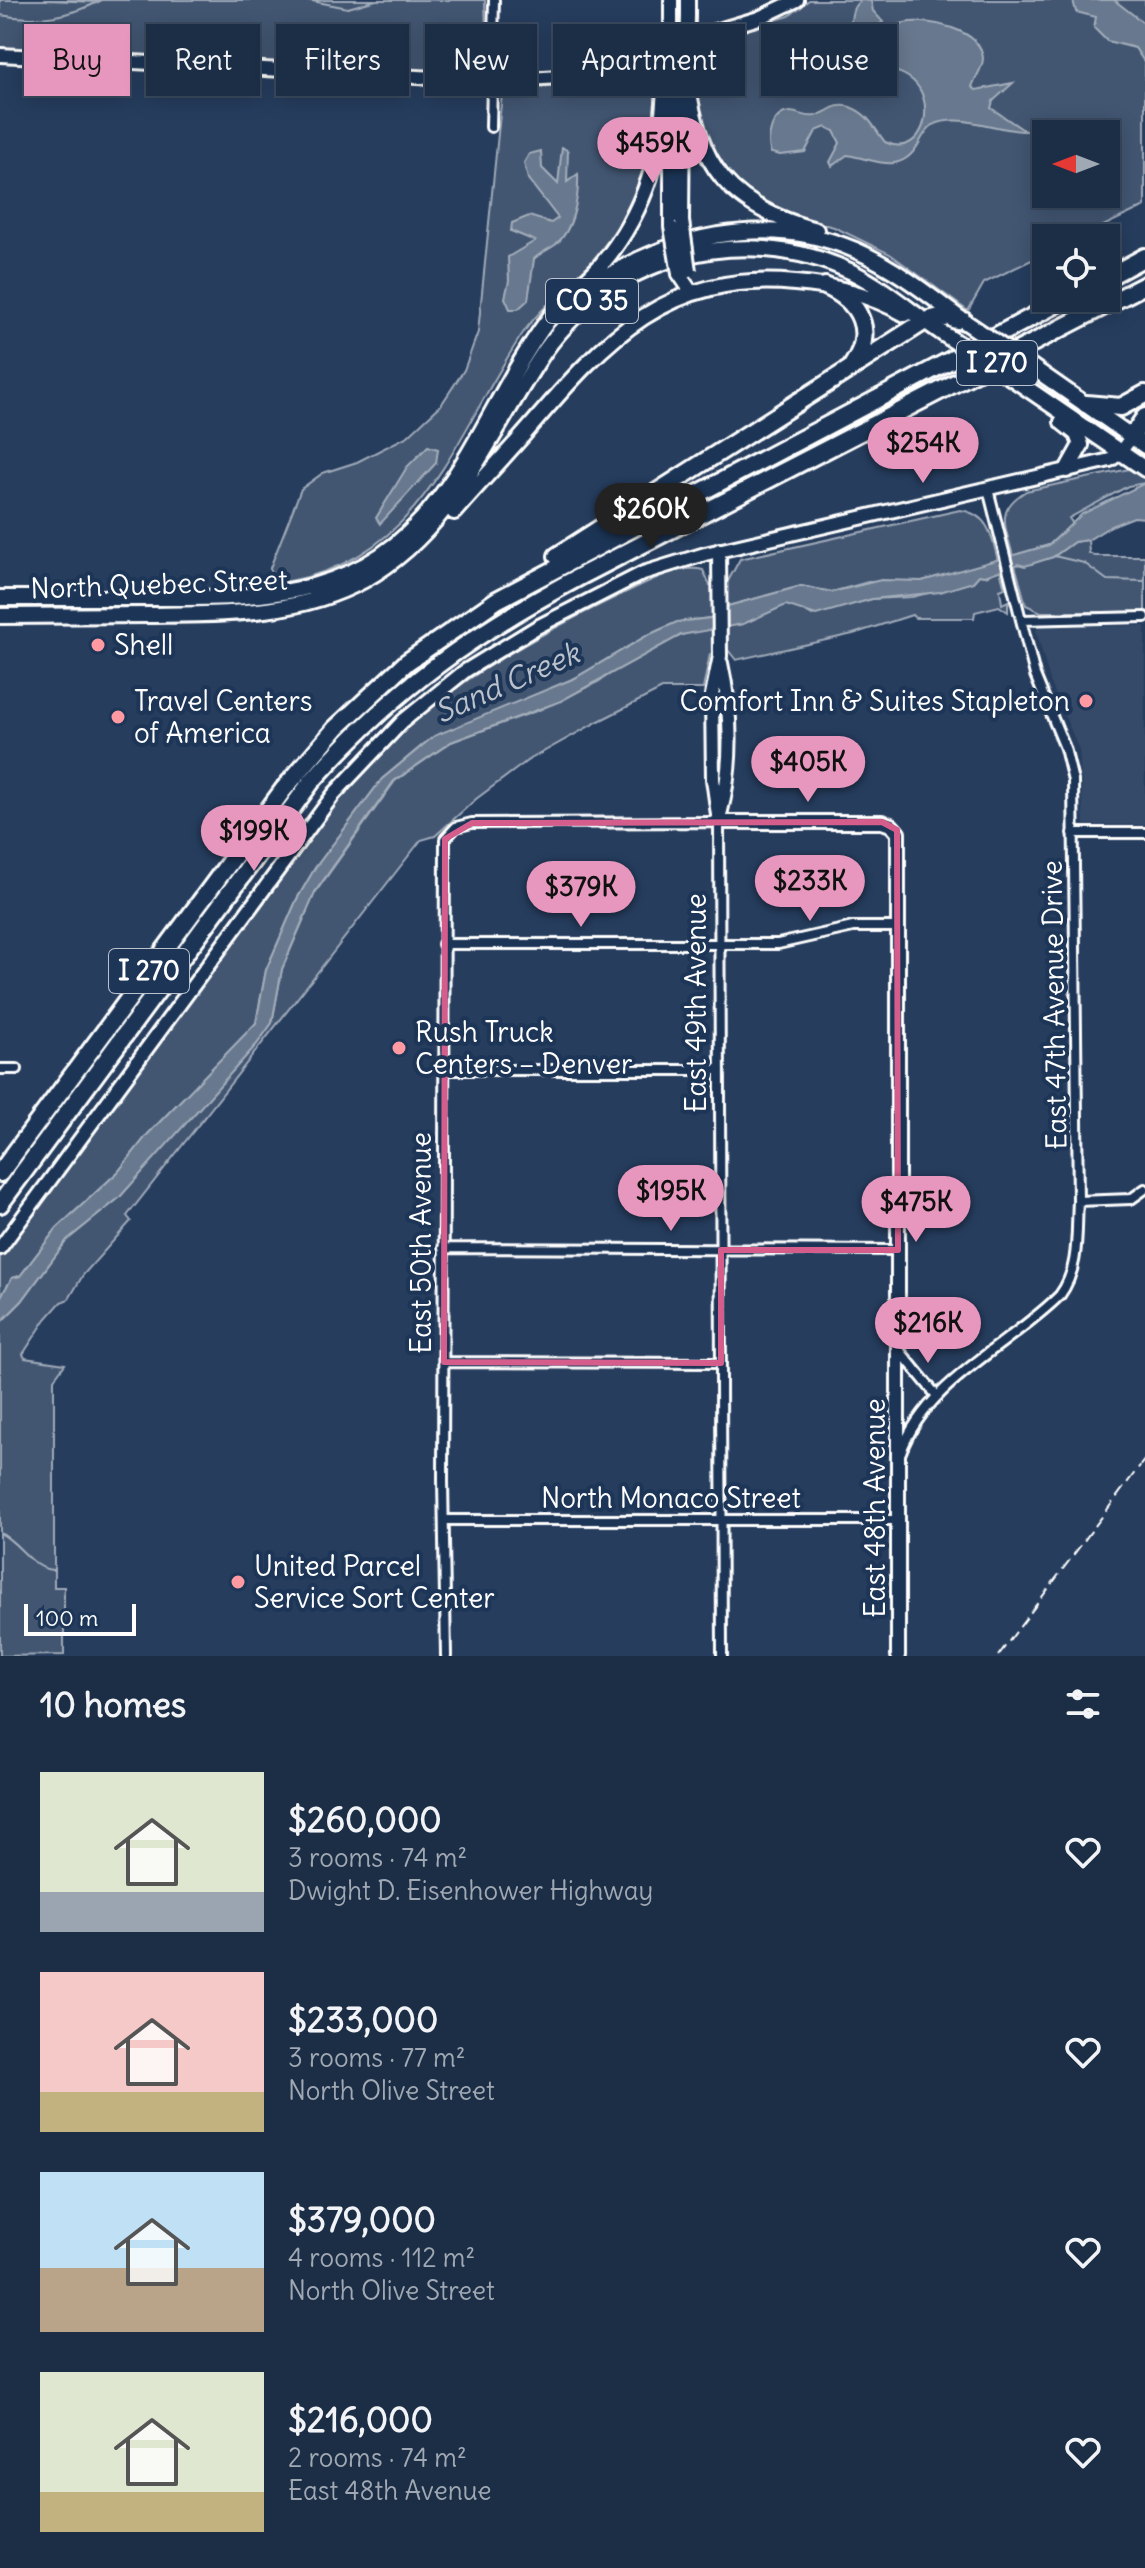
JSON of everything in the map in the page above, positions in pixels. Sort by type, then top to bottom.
[{"type":"highway","points":[[1120,270],[1145,257]]},
{"type":"highway","name":"I 270","points":[[0,1204],[299,797],[355,733],[416,678],[473,636],[549,593],[1145,285]]},
{"type":"highway","points":[[825,286],[851,300],[862,320],[863,343],[848,371]]},
{"type":"highway","name":"I 270","points":[[0,1173],[306,761],[390,677],[474,614],[1042,312]]},
{"type":"highway","points":[[474,614],[503,590],[742,441],[925,321],[940,317],[964,321]]},
{"type":"highway","points":[[1086,404],[1121,407],[1145,394]]},
{"type":"highway","points":[[1138,441],[1145,417]]},
{"type":"main road","points":[[543,331],[558,308],[611,253],[641,203],[661,141],[665,96]]},
{"type":"main road","points":[[691,96],[700,143],[730,188],[765,213],[825,233],[844,245]]},
{"type":"main road","name":"CO 35","points":[[543,331],[575,299],[609,274],[639,258],[683,242],[765,233],[844,245],[900,275],[1138,441]]},
{"type":"main road","name":"CO 35","points":[[363,580],[409,548],[444,513],[559,333],[600,295],[643,269],[700,251],[774,250],[849,271],[913,309],[925,321],[1009,380],[1144,468]]},
{"type":"main road","points":[[363,580],[383,577],[429,540],[607,342],[649,313],[692,293],[759,282],[825,286],[866,295],[925,321]]},
{"type":"main road","name":"North Quebec Street","points":[[0,598],[248,598],[290,593],[347,574],[402,538],[439,498],[543,331]]},
{"type":"main road","points":[[1009,380],[1077,434],[1080,450],[1067,470]]},
{"type":"main road","name":"North Quebec Street","points":[[0,616],[252,612],[310,602],[363,580]]},
{"type":"street","points":[[494,0],[494,24]]},
{"type":"street","points":[[671,0],[671,24]]},
{"type":"street","points":[[688,0],[688,24]]},
{"type":"street","points":[[537,78],[560,77],[759,18],[797,0]]},
{"type":"street","points":[[0,55],[425,77]]},
{"type":"street","points":[[491,127],[492,96]]},
{"type":"street","points":[[670,96],[677,224],[684,273],[692,293]]},
{"type":"street","points":[[677,224],[684,96]]},
{"type":"street","points":[[0,1248],[319,814],[384,739],[443,687],[510,642],[643,573],[719,550],[1110,460],[1138,441]]},
{"type":"street","name":"East 47th Avenue Drive","points":[[898,1460],[913,1422],[937,1396],[1051,1304],[1066,1288],[1075,1260],[1078,1201],[1074,792],[1068,758],[1040,693],[988,489]]},
{"type":"street","name":"East 49th Avenue","points":[[719,550],[720,656],[727,693],[730,770],[719,822]]},
{"type":"street","points":[[1021,620],[1145,617]]},
{"type":"street","name":"East 49th Avenue","points":[[720,656],[712,695],[713,779],[719,822],[722,1656]]},
{"type":"street","points":[[726,793],[732,813],[746,822]]},
{"type":"street","points":[[719,822],[746,822]]},
{"type":"street","name":"East 50th Avenue","points":[[446,1656],[442,853],[450,832],[472,823],[719,822]]},
{"type":"street","name":"East 48th Avenue","points":[[746,822],[882,822],[891,825],[898,833],[898,1656]]},
{"type":"street","points":[[1073,833],[1145,833]]},
{"type":"street","points":[[443,944],[790,943],[853,927],[898,927]]},
{"type":"street","points":[[0,1069],[17,1069]]},
{"type":"street","points":[[443,1070],[720,1070]]},
{"type":"street","points":[[1078,1201],[1131,1199],[1145,1189]]},
{"type":"street","points":[[443,1248],[898,1250]]},
{"type":"street","points":[[899,1349],[918,1378],[937,1396]]},
{"type":"street","points":[[444,1362],[721,1363]]},
{"type":"street","name":"North Monaco Street","points":[[445,1520],[898,1520]]},
{"type":"highlighted area","points":[[882,822],[897,830],[898,1250],[721,1250],[721,1363],[444,1362],[445,839],[472,823]]},
{"type":"shaded area","points":[[0,0],[485,0],[486,24],[425,24],[425,71],[409,70],[409,24],[276,24],[276,63],[260,62],[260,24],[146,24],[146,56],[130,55],[130,24],[24,24],[24,49],[0,48]]},
{"type":"shaded area","points":[[809,0],[1145,0],[1145,206],[1107,224],[1032,224],[1032,260],[984,283],[968,311],[890,254],[834,227],[790,216],[751,196],[723,170],[707,139],[695,96],[745,96],[745,29],[761,24],[761,96],[897,96],[897,24],[761,24],[789,16]]},
{"type":"shaded area","points":[[861,0],[871,1],[873,11],[883,22],[851,24],[855,7]]},
{"type":"shaded area","points":[[1073,0],[1114,0],[1145,24],[1145,63],[1135,48],[1107,41],[1094,28],[1096,17],[1076,12]]},
{"type":"shaded area","points":[[926,22],[963,33],[980,48],[983,58],[972,87],[976,90],[1013,83],[993,101],[991,108],[1025,131],[954,120],[933,125],[903,160],[886,163],[847,155],[832,166],[830,162],[840,143],[834,131],[826,127],[816,131],[805,152],[771,153],[769,141],[778,117],[790,112],[820,115],[845,106],[866,117],[885,142],[907,144],[915,139],[924,121],[924,98],[910,78],[898,72],[897,26]]},
{"type":"shaded area","points":[[553,85],[553,96],[657,96],[645,164],[624,214],[592,261],[521,336],[450,457],[425,494],[397,527],[363,553],[321,573],[270,584],[270,568],[301,489],[323,473],[357,462],[408,436],[441,405],[464,370],[478,332],[502,96],[537,96],[537,88]]},
{"type":"shaded area","points":[[562,147],[568,151],[567,182],[578,174],[578,192],[571,222],[555,245],[534,259],[528,300],[518,309],[510,309],[505,298],[509,281],[508,257],[535,241],[511,231],[512,223],[529,216],[551,223],[558,218],[528,179],[524,163],[529,154],[541,151],[542,168],[558,184]]},
{"type":"shaded area","points":[[428,446],[438,449],[436,463],[380,524],[376,518],[407,467]]},
{"type":"shaded area","points":[[1129,469],[1145,479],[1145,483],[1128,486],[1069,518],[1073,524],[1049,545],[1013,556],[1005,519],[1016,498],[1026,491]]},
{"type":"shaded area","points":[[1145,483],[1145,518],[1134,517],[1111,526],[1088,540],[1074,542],[1053,557],[979,575],[973,582],[940,592],[872,599],[816,615],[786,605],[743,624],[681,635],[561,701],[451,742],[394,781],[315,892],[282,969],[272,1023],[257,1044],[119,1198],[67,1240],[22,1301],[0,1323],[0,1298],[12,1278],[20,1276],[57,1228],[118,1172],[148,1134],[256,1023],[266,970],[297,899],[315,868],[382,779],[434,736],[575,678],[648,635],[677,622],[710,618],[728,606],[801,586],[832,592],[881,580],[922,581],[1049,545],[1082,514]]},
{"type":"shaded area","points":[[960,510],[970,512],[983,521],[991,535],[998,561],[922,581],[868,582],[832,592],[801,586],[728,606],[710,618],[678,622],[648,635],[575,678],[426,742],[382,779],[315,868],[297,899],[266,970],[256,1023],[148,1134],[118,1172],[57,1228],[20,1276],[12,1278],[0,1298],[0,1258],[325,816],[357,778],[422,715],[456,688],[531,641],[658,577],[682,570],[703,570],[710,585],[728,581],[740,559]]},
{"type":"shaded area","points":[[1088,540],[1089,553],[1095,556],[1145,556],[1145,612],[1041,612],[1026,605],[1015,565],[1053,557],[1074,542]]},
{"type":"shaded area","points":[[1000,570],[1005,588],[1000,590],[1002,604],[1008,601],[1008,612],[999,606],[975,612],[974,618],[915,618],[912,615],[853,634],[736,660],[728,650],[710,654],[703,689],[662,689],[597,722],[527,761],[476,799],[435,836],[421,840],[127,1216],[131,1221],[83,1275],[69,1299],[61,1302],[46,1319],[23,1354],[25,1358],[65,1364],[54,1379],[54,1587],[64,1587],[64,1655],[0,1656],[0,1323],[22,1301],[67,1240],[119,1198],[272,1023],[282,969],[315,893],[395,781],[451,742],[539,710],[598,682],[642,653],[691,631],[743,624],[786,604],[812,615],[872,599],[912,597],[973,582],[979,575]]},
{"type":"shaded area","points":[[1041,626],[1145,626],[1145,825],[1084,825],[1079,750],[1050,681],[1036,630]]},
{"type":"waterway","points":[[47,0],[98,2]]},
{"type":"waterway","points":[[0,15],[27,18],[52,16],[102,0]]},
{"type":"waterway","points":[[307,0],[348,8],[376,0]]},
{"type":"waterway","points":[[1054,556],[1084,563],[1107,580],[1145,581]]},
{"type":"waterway","points":[[0,1533],[39,1565],[53,1570]]},
{"type":"railway","points":[[998,1656],[1145,1459]]},
{"type":"place","name":"Shell","points":[[98,645]]},
{"type":"place","name":"Comfort Inn & Suites Stapleton","points":[[1086,701]]},
{"type":"place","name":"Travel Centers of America","points":[[118,717]]},
{"type":"place","name":"Rush Truck Centers – Denver","points":[[399,1048]]},
{"type":"place","name":"United Parcel Service Sort Center","points":[[238,1582]]},
{"type":"water label","name":"Sand Creek","points":[[507,683]]}]
